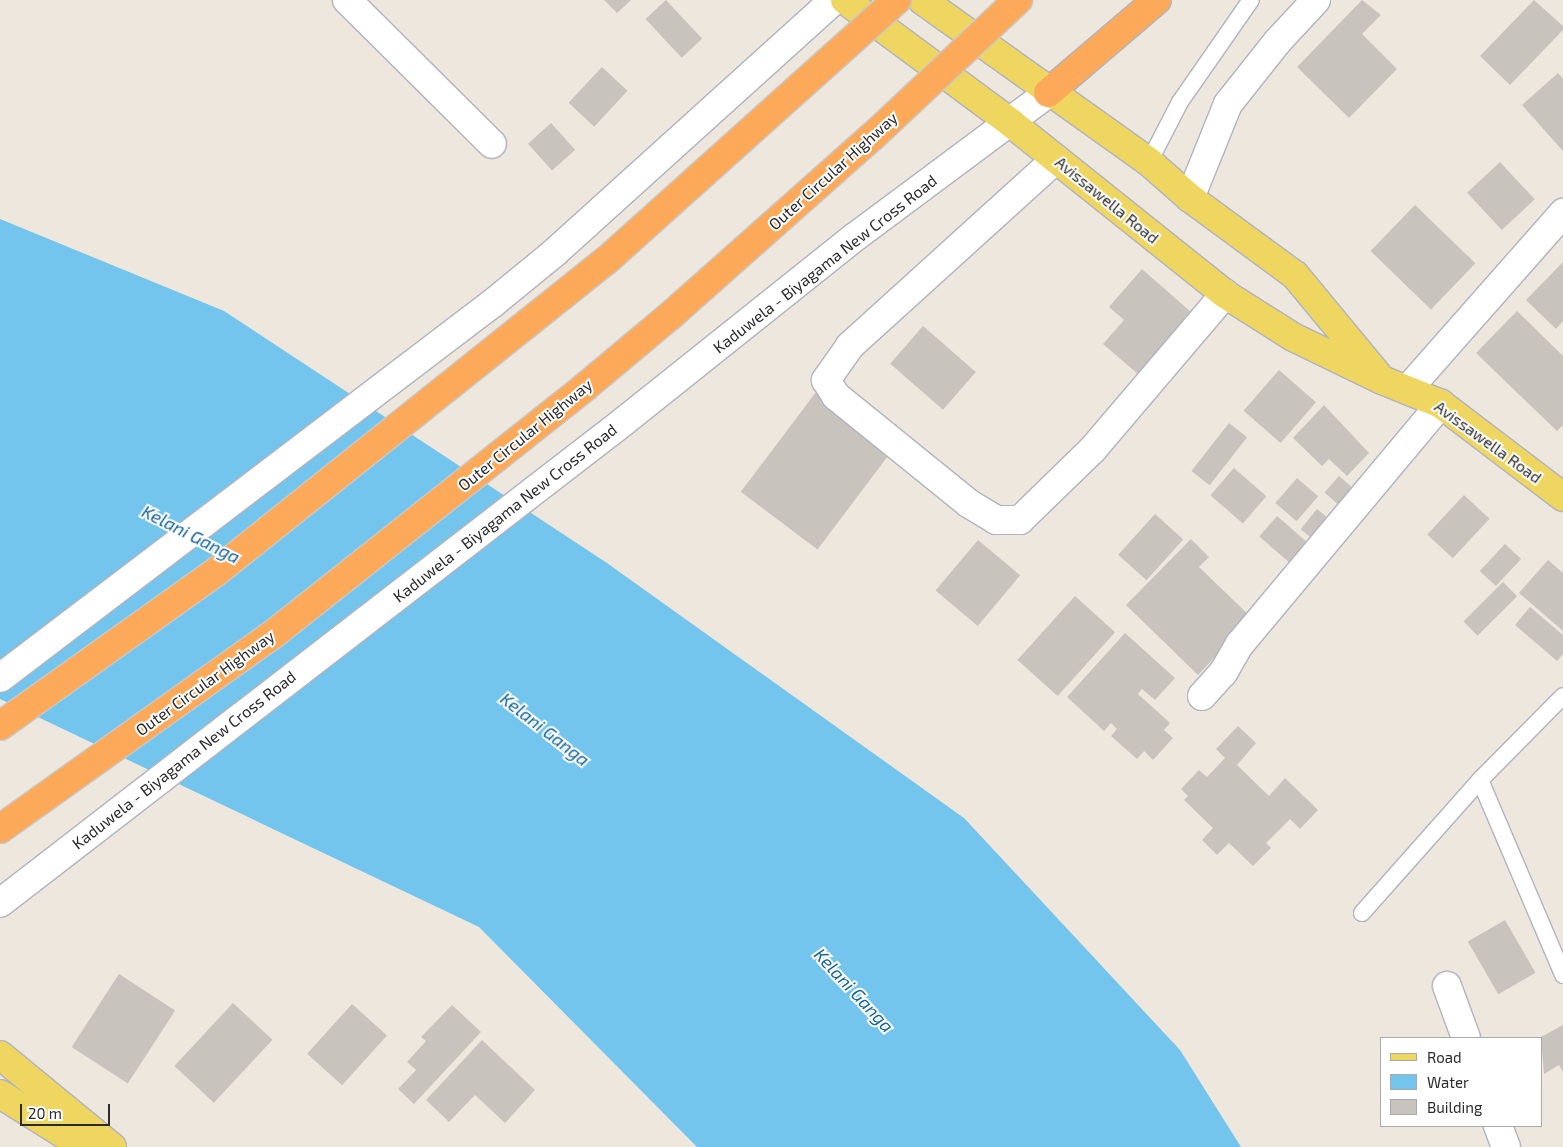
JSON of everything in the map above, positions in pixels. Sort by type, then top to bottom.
[{"type":"highway","points":[[0,726],[216,572],[601,265],[897,0]]},
{"type":"highway","name":"Outer Circular Highway","points":[[0,829],[271,636],[570,399],[756,240],[1018,0]]},
{"type":"highway","points":[[1048,93],[1157,0]]},
{"type":"main road","name":"Avissawella Road","points":[[845,0],[1011,123],[1225,294],[1293,337],[1382,380],[1408,389],[1440,404],[1563,497]]},
{"type":"main road","points":[[922,0],[1048,93],[1149,162],[1190,198],[1295,275],[1382,380]]},
{"type":"main road","points":[[0,1054],[112,1147]]},
{"type":"main road","points":[[0,1094],[84,1147]]},
{"type":"street","points":[[347,0],[492,144]]},
{"type":"street","points":[[0,678],[493,304],[554,253],[834,0]]},
{"type":"street","points":[[1190,198],[1228,104],[1278,40],[1316,0]]},
{"type":"street","name":"Kaduwela - Biyagama New Cross Road","points":[[0,903],[623,422],[855,237],[1011,123],[1048,93]]},
{"type":"street","points":[[1056,159],[850,346],[826,380],[836,396],[968,503],[996,520],[1020,520],[1093,449],[1225,294]]},
{"type":"street","points":[[1408,389],[1563,213]]},
{"type":"street","points":[[1202,696],[1224,673],[1240,644],[1440,404]]},
{"type":"street","points":[[1447,986],[1466,1037]]},
{"type":"street","points":[[1498,1127],[1506,1147]]},
{"type":"lane","points":[[1149,162],[1180,102],[1251,0]]},
{"type":"lane","points":[[1362,913],[1480,780],[1563,696]]},
{"type":"lane","points":[[1480,780],[1563,975]]},
{"type":"water","name":"Kelani Ganga","points":[[0,219],[224,311],[607,563],[964,818],[1180,1050],[1241,1147],[697,1147],[479,927],[0,699]]},
{"type":"building","points":[[604,0],[631,0],[617,13]]},
{"type":"building","points":[[666,0],[702,39],[682,58],[646,19]]},
{"type":"building","points":[[1362,0],[1381,15],[1362,34],[1397,69],[1349,118],[1297,67]]},
{"type":"building","points":[[1534,0],[1563,26],[1563,30],[1510,85],[1480,56]]},
{"type":"building","points":[[602,67],[628,91],[594,127],[569,103]]},
{"type":"building","points":[[1558,73],[1563,79],[1563,151],[1522,105]]},
{"type":"building","points":[[551,123],[575,150],[552,170],[528,144]]},
{"type":"building","points":[[1500,162],[1535,199],[1502,230],[1467,193]]},
{"type":"building","points":[[1415,205],[1475,263],[1431,309],[1371,251]]},
{"type":"building","points":[[1563,262],[1563,321],[1556,329],[1526,300]]},
{"type":"building","points":[[1142,269],[1192,313],[1138,374],[1103,344],[1124,320],[1109,307]]},
{"type":"building","points":[[1517,311],[1563,356],[1563,425],[1557,431],[1476,353]]},
{"type":"building","points":[[923,326],[976,372],[943,410],[890,364]]},
{"type":"building","points":[[1279,370],[1316,402],[1281,443],[1244,411]]},
{"type":"building","points":[[816,392],[893,450],[817,550],[741,492]]},
{"type":"building","points":[[1324,405],[1369,453],[1347,476],[1329,459],[1322,466],[1293,438]]},
{"type":"building","points":[[1229,423],[1247,437],[1210,485],[1191,471]]},
{"type":"building","points":[[1234,468],[1266,496],[1243,523],[1210,495]]},
{"type":"building","points":[[1339,476],[1356,491],[1342,508],[1325,493]]},
{"type":"building","points":[[1297,478],[1318,496],[1296,521],[1275,503]]},
{"type":"building","points":[[1464,495],[1490,519],[1453,558],[1427,534]]},
{"type":"building","points":[[1317,509],[1334,523],[1318,543],[1301,529]]},
{"type":"building","points":[[1155,514],[1183,539],[1146,580],[1118,555]]},
{"type":"building","points":[[1277,516],[1314,548],[1296,569],[1259,536]]},
{"type":"building","points":[[1191,539],[1209,557],[1199,567],[1252,618],[1198,675],[1126,605]]},
{"type":"building","points":[[978,540],[1020,575],[978,626],[936,591]]},
{"type":"building","points":[[1505,544],[1521,559],[1496,586],[1480,571]]},
{"type":"building","points":[[1548,560],[1563,573],[1563,631],[1519,593]]},
{"type":"building","points":[[1503,582],[1517,596],[1478,636],[1463,622]]},
{"type":"building","points":[[1075,596],[1115,632],[1058,696],[1017,660]]},
{"type":"building","points":[[1530,607],[1563,635],[1563,654],[1557,661],[1515,625]]},
{"type":"building","points":[[1125,633],[1175,678],[1155,700],[1142,689],[1138,694],[1170,723],[1164,730],[1173,738],[1153,760],[1144,751],[1137,759],[1111,736],[1117,729],[1111,723],[1104,731],[1067,697]]},
{"type":"building","points":[[1238,726],[1256,743],[1237,765],[1269,796],[1285,778],[1318,810],[1300,829],[1290,819],[1266,843],[1271,848],[1253,866],[1229,843],[1217,855],[1202,840],[1213,828],[1184,800],[1188,796],[1181,789],[1199,770],[1207,777],[1225,758],[1216,749]]},
{"type":"building","points":[[1505,920],[1536,973],[1498,994],[1468,941]]},
{"type":"building","points":[[119,974],[175,1010],[128,1083],[72,1047]]},
{"type":"building","points":[[233,1003],[272,1040],[214,1103],[174,1066]]},
{"type":"building","points":[[352,1004],[387,1035],[342,1085],[307,1054]]},
{"type":"building","points":[[452,1005],[481,1032],[414,1104],[398,1089],[416,1070],[407,1062],[426,1041],[421,1037]]},
{"type":"building","points":[[1563,1025],[1563,1072],[1559,1065],[1544,1074],[1543,1037],[1541,1037]]},
{"type":"building","points":[[482,1040],[535,1090],[505,1123],[475,1095],[449,1122],[426,1100]]}]
